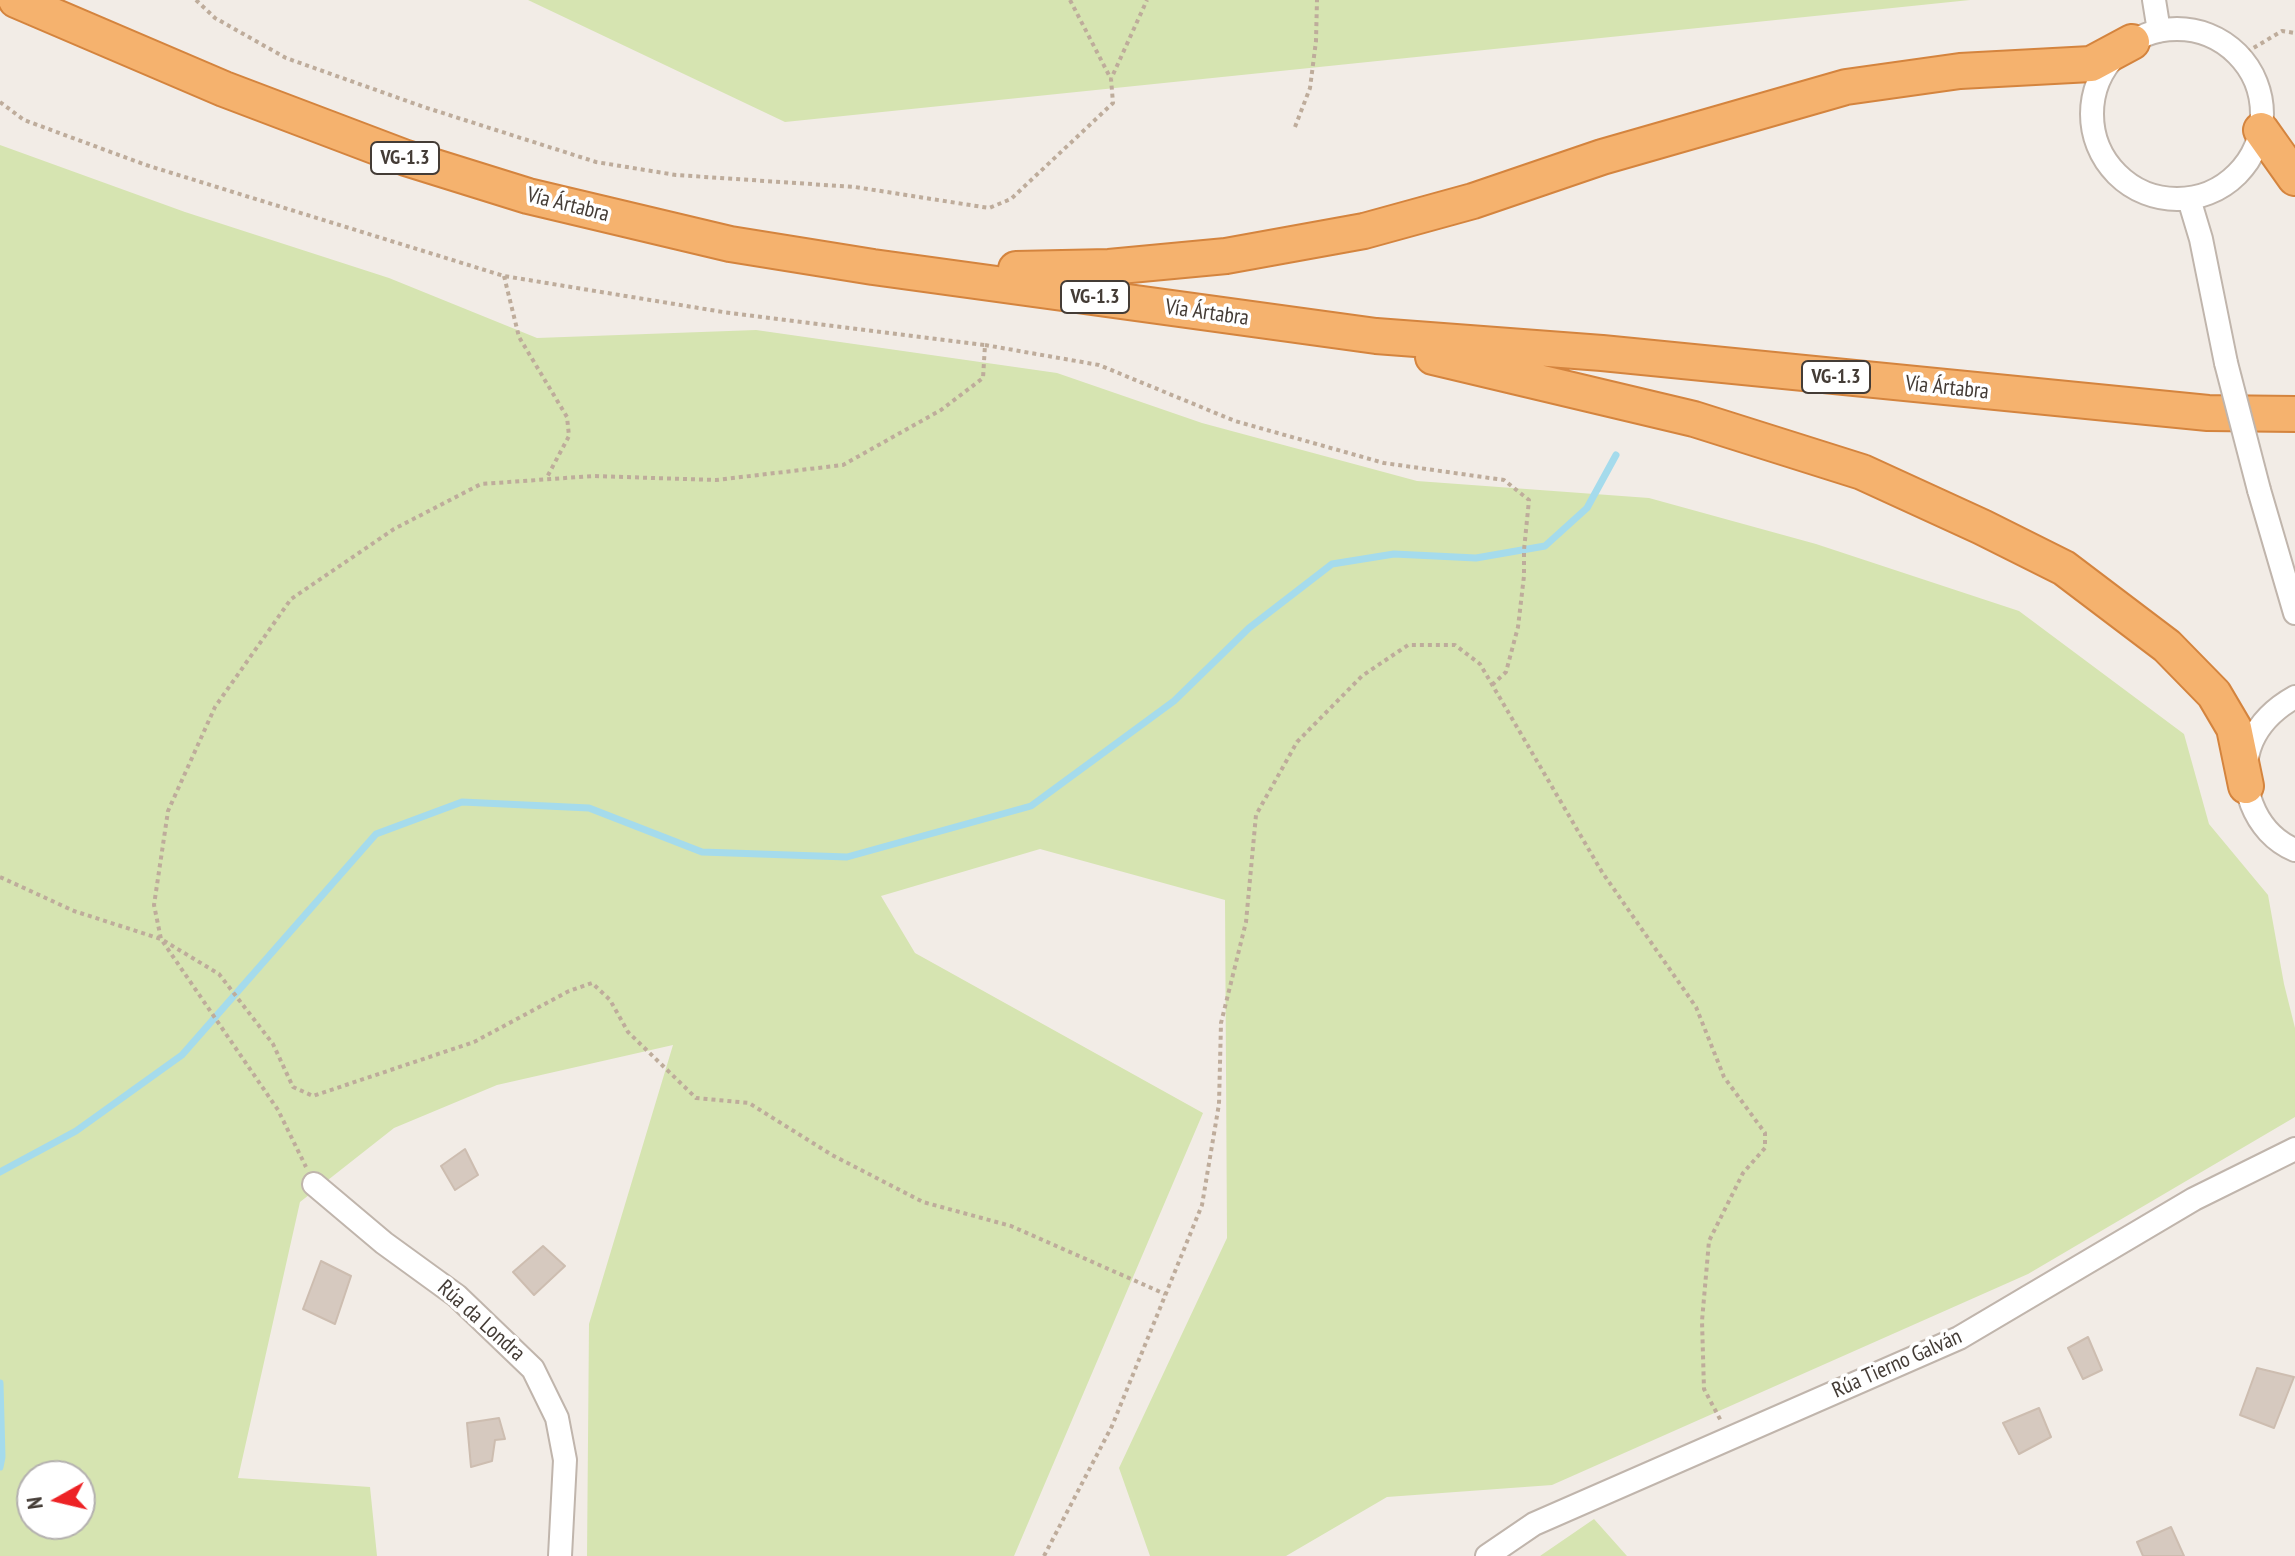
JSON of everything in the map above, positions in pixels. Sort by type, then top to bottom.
[{"type":"highway","name":"Vía Ártabra","points":[[16,0],[224,89],[436,167],[543,200],[730,244],[1376,336],[1602,353],[2208,413],[2295,414]]},
{"type":"highway","points":[[813,257],[994,270],[1109,267],[1226,256],[1392,224],[1473,201],[1602,157],[1846,87],[1960,71],[2091,64],[2145,36]]},
{"type":"highway","points":[[2261,130],[2295,178]]},
{"type":"highway","points":[[1376,336],[1420,354],[1694,419],[1862,472],[2064,568],[2167,646],[2214,694],[2234,728],[2246,786]]},
{"type":"street","points":[[2145,36],[2154,0]]},
{"type":"street","points":[[2181,29],[2203,33],[2223,42],[2240,56],[2259,91],[2262,110],[2261,130],[2252,155],[2236,176],[2214,191],[2189,199],[2160,198],[2133,187],[2111,168],[2097,143],[2092,115],[2097,86],[2111,61],[2145,36],[2181,29]]},
{"type":"street","points":[[2189,199],[2201,239],[2226,363],[2295,613]]},
{"type":"street","points":[[2295,697],[2264,721],[2252,740],[2246,762],[2246,786],[2253,810],[2267,831],[2286,847],[2295,850]]},
{"type":"street","name":"Rúa Tierno Galván","points":[[1487,1556],[1534,1524],[1959,1338],[2194,1199],[2295,1149]]},
{"type":"street","name":"Rúa da Londra","points":[[314,1184],[384,1243],[457,1296],[533,1369],[557,1418],[565,1460],[560,1556]]},
{"type":"path","points":[[196,0],[215,18],[286,58],[424,107],[596,162],[676,175],[855,187],[989,208],[1011,199],[1113,103],[1111,79],[1070,0]]},
{"type":"path","points":[[1111,79],[1147,0]]},
{"type":"path","points":[[1295,127],[1310,88],[1317,0]]},
{"type":"path","points":[[2240,56],[2282,31],[2295,33]]},
{"type":"path","points":[[0,102],[24,120],[146,165],[504,276],[723,312],[985,345],[1099,365],[1235,421],[1384,463],[1504,480],[1529,500],[1518,627],[1506,672],[1492,685]]},
{"type":"path","points":[[504,276],[519,337],[567,417],[569,436],[546,479]]},
{"type":"path","points":[[314,1184],[278,1110],[161,939],[154,905],[168,811],[215,707],[291,599],[394,529],[481,484],[593,476],[716,480],[843,465],[941,410],[983,378],[985,345]]},
{"type":"path","points":[[1044,1556],[1112,1426],[1202,1205],[1219,1104],[1221,1023],[1246,922],[1256,815],[1297,742],[1362,676],[1408,645],[1455,645],[1480,664],[1602,872],[1696,1007],[1724,1077],[1765,1133],[1765,1148],[1743,1173],[1709,1241],[1702,1321],[1704,1389],[1730,1438]]},
{"type":"path","points":[[0,877],[74,911],[161,939],[219,974],[273,1044],[293,1087],[313,1096],[474,1042],[569,991],[592,983],[610,1000],[628,1032],[696,1098],[749,1103],[832,1155],[923,1202],[1011,1226],[1165,1294]]},
{"type":"green space","points":[[528,0],[1970,0],[785,122]]},
{"type":"green space","points":[[0,145],[185,212],[389,278],[537,338],[756,330],[1057,373],[1202,423],[1417,481],[1649,498],[1816,544],[2019,611],[2184,734],[2209,824],[2268,895],[2295,1028],[2295,1117],[2028,1274],[1552,1485],[1387,1497],[1286,1556],[1150,1556],[1119,1468],[1227,1238],[1225,900],[1040,849],[881,896],[915,953],[1203,1113],[1014,1556],[587,1556],[589,1324],[673,1045],[497,1085],[394,1128],[300,1202],[238,1478],[370,1487],[377,1556],[0,1556]]},
{"type":"green space","points":[[1594,1519],[1627,1556],[1540,1556]]},
{"type":"building","points":[[465,1149],[478,1175],[455,1190],[441,1166]]},
{"type":"building","points":[[543,1246],[565,1266],[534,1295],[513,1272]]},
{"type":"building","points":[[321,1261],[351,1276],[335,1324],[303,1309]]},
{"type":"building","points":[[2088,1337],[2102,1370],[2083,1379],[2068,1348]]},
{"type":"building","points":[[2257,1368],[2294,1377],[2274,1428],[2240,1415]]},
{"type":"building","points":[[2039,1408],[2051,1437],[2019,1454],[2003,1423]]},
{"type":"building","points":[[499,1418],[505,1439],[495,1440],[492,1461],[471,1467],[467,1423]]},
{"type":"building","points":[[2171,1527],[2184,1556],[2143,1556],[2137,1542]]},
{"type":"waterway","points":[[0,1172],[76,1131],[182,1055],[376,834],[462,802],[589,808],[702,852],[847,857],[1031,806],[1174,701],[1249,628],[1332,564],[1394,554],[1476,558],[1545,546],[1587,508],[1616,455]]},
{"type":"waterway","points":[[0,1383],[0,1467]]}]
